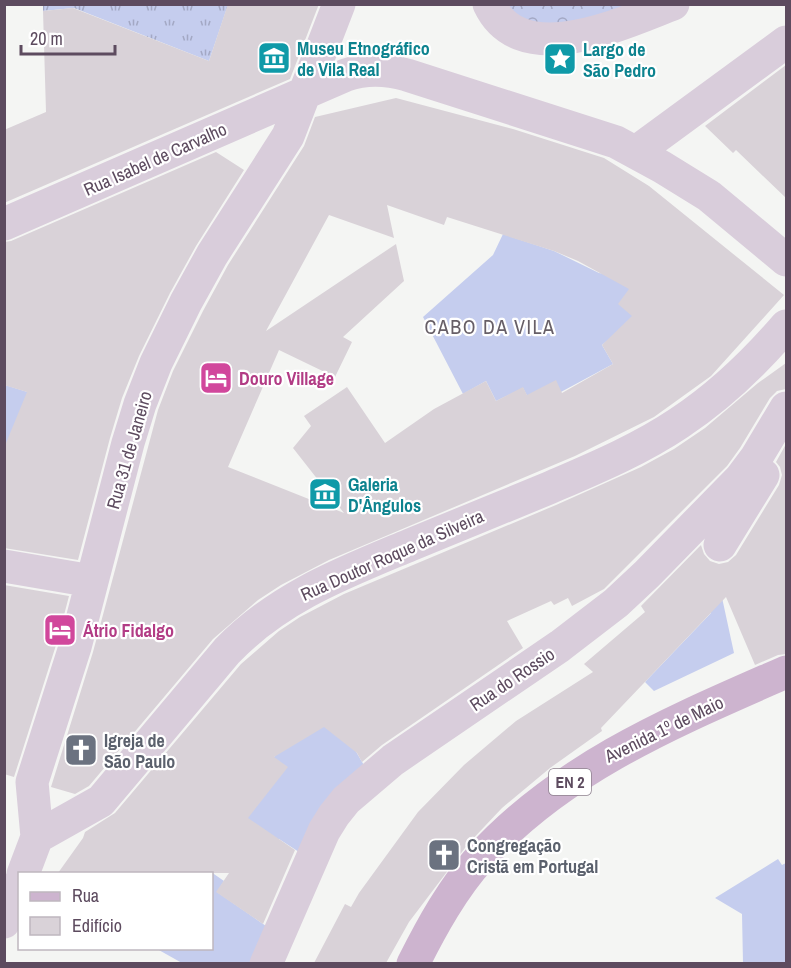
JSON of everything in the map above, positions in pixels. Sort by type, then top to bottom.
[{"type":"main road","name":"Avenida 1º de Maio","points":[[412,963],[447,902],[480,858],[509,830],[560,789],[600,761],[647,734],[786,672]]},
{"type":"street","name":"Rua 31 de Janeiro","points":[[37,837],[32,782],[75,647],[134,424],[156,363],[178,316],[212,255],[283,145],[339,4]]},
{"type":"street","points":[[491,9],[509,30],[522,36],[547,40],[588,33],[673,4]]},
{"type":"street","points":[[636,152],[786,42]]},
{"type":"street","points":[[305,93],[358,71],[378,69],[400,73],[606,138],[636,152],[708,196],[786,260]]},
{"type":"street","name":"Rua Isabel de Carvalho","points":[[4,224],[305,93]]},
{"type":"street","name":"Rua Doutor Roque da Silveira","points":[[37,837],[101,801],[227,651],[249,628],[269,613],[305,592],[348,572],[592,469],[648,442],[678,424],[718,394],[760,356],[786,326]]},
{"type":"street","name":"Rua do Rossio","points":[[266,963],[324,831],[346,800],[393,760],[560,646],[601,616],[631,590],[741,478],[756,458],[786,408]]},
{"type":"street","points":[[720,545],[786,438]]},
{"type":"street","points":[[4,566],[92,581]]},
{"type":"street","points":[[23,872],[37,837]]},
{"type":"street","points":[[4,922],[18,888]]},
{"type":"green space","points":[[43,5],[228,5],[209,61],[74,8],[43,11]]},
{"type":"green space","points":[[502,5],[644,5],[539,30]]},
{"type":"green space","points":[[503,234],[554,251],[599,273],[673,285],[602,345],[613,364],[533,407],[523,388],[496,401],[486,381],[463,394],[423,317],[493,255]]},
{"type":"green space","points":[[5,385],[50,399],[5,448]]},
{"type":"green space","points":[[721,593],[734,653],[654,691],[645,682],[711,613],[707,608]]},
{"type":"green space","points":[[306,719],[337,719],[365,767],[299,852],[279,839],[268,856],[231,831],[274,757]]},
{"type":"green space","points":[[778,859],[782,865],[786,863],[786,963],[743,963],[742,914],[715,898]]},
{"type":"green space","points":[[198,863],[211,872],[192,872]]},
{"type":"green space","points":[[213,873],[224,881],[217,892],[266,926],[251,963],[182,963],[159,950],[213,950]]},
{"type":"building","points":[[228,4],[319,4],[290,79],[4,203],[4,130],[46,112],[43,11],[73,8],[209,61]]},
{"type":"building","points":[[786,65],[786,198],[736,150],[733,153],[705,126]]},
{"type":"building","points":[[396,98],[513,129],[604,158],[649,186],[784,295],[711,376],[654,417],[575,456],[329,560],[258,600],[213,639],[89,786],[75,794],[51,787],[93,652],[158,410],[173,371],[228,265],[304,146],[315,117]],"holes":[[[387,205],[444,225],[447,217],[554,251],[578,261],[629,289],[618,304],[632,316],[602,345],[613,364],[562,393],[556,380],[527,395],[523,387],[496,401],[486,381],[434,409],[385,443],[347,387],[304,416],[311,426],[293,448],[344,513],[228,467],[279,350],[335,377],[352,342],[343,337],[404,281],[396,244],[266,331],[329,215],[394,238]]]},
{"type":"building","points":[[216,152],[244,170],[196,246],[139,356],[122,398],[110,438],[78,560],[4,548],[4,448],[27,392],[4,385],[4,242],[11,241]]},
{"type":"building","points":[[786,363],[786,389],[777,391],[770,398],[727,466],[604,589],[572,606],[568,598],[554,605],[551,601],[507,621],[523,648],[382,745],[362,762],[357,753],[324,727],[274,757],[288,767],[248,818],[295,850],[263,924],[216,892],[229,873],[59,872],[85,832],[115,813],[241,664],[279,631],[344,594],[641,467],[674,449],[705,428],[758,383]]},
{"type":"building","points":[[786,444],[786,654],[755,665],[726,597],[601,728],[602,731],[550,768],[502,808],[468,844],[409,922],[386,963],[314,963],[345,904],[351,907],[418,812],[464,765],[516,721],[593,672],[584,664],[645,612],[641,606],[701,545],[710,561],[719,564],[728,562],[736,555],[779,485],[782,475],[776,462]]},
{"type":"building","points":[[4,585],[69,596],[57,642],[14,777],[4,774]]},
{"type":"place","name":"Museu Etnográfico de Vila Real","points":[[274,58]]},
{"type":"place","name":"Largo de São Pedro","points":[[560,59]]},
{"type":"place","name":"Douro Village","points":[[216,378]]},
{"type":"place","name":"Galeria D'Ângulos","points":[[325,494]]},
{"type":"place","name":"Átrio Fidalgo","points":[[60,630]]},
{"type":"place","name":"Igreja de São Paulo","points":[[81,750]]},
{"type":"place","name":"Congregação Cristã em Portugal","points":[[444,855]]},
{"type":"district","name":"CABO DA VILA","points":[[490,326]]}]
